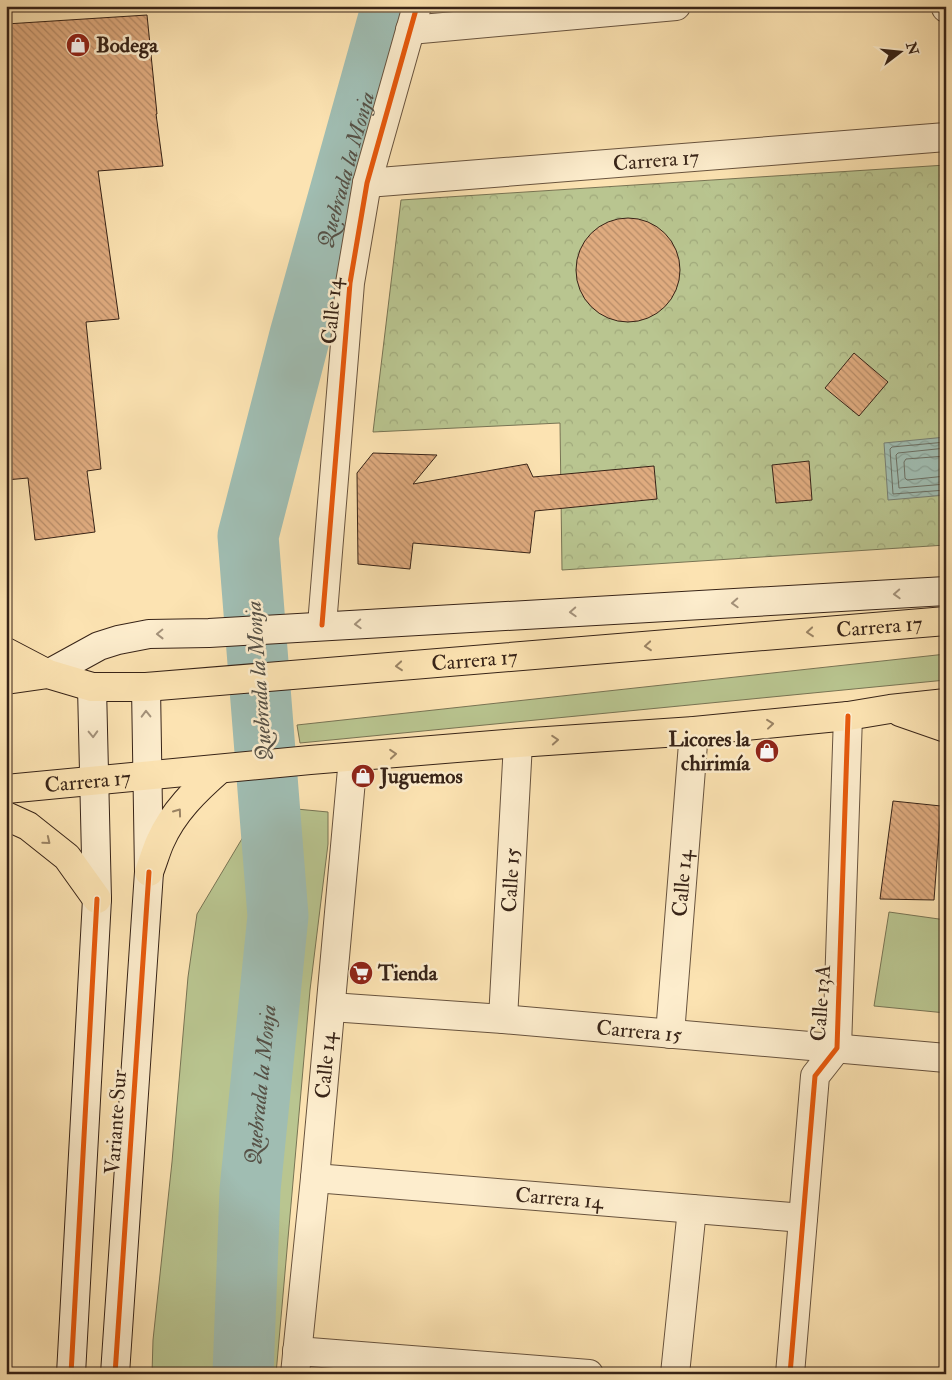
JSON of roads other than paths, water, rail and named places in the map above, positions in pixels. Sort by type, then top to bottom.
[{"type":"main road","name":"Carrera 17","points":[[6,680],[48,674],[92,687],[146,687],[946,621]]},
{"type":"main road","points":[[6,652],[48,674]]},
{"type":"main road","name":"Carrera 17","points":[[6,789],[310,760],[353,758],[518,743],[694,732],[946,704]]},
{"type":"main road","points":[[890,709],[946,728]]},
{"type":"main road","points":[[149,872],[160,841],[176,814],[196,789],[226,768]]},
{"type":"main road","points":[[6,816],[28,826],[67,857],[96,898]]},
{"type":"street","points":[[414,18],[676,6]]},
{"type":"street","name":"Calle 14","points":[[312,626],[350,283],[367,184],[414,18]]},
{"type":"street","name":"Carrera 17","points":[[367,184],[946,137]]},
{"type":"street","points":[[48,674],[99,646],[149,634],[946,591]]},
{"type":"street","name":"Variante Sur","points":[[71,1374],[96,898],[92,687]]},
{"type":"street","name":"Variante Sur","points":[[115,1374],[149,872],[146,687]]},
{"type":"street","name":"Calle 13A","points":[[790,1374],[815,1076],[837,1048],[848,716]]},
{"type":"street","name":"Calle 14","points":[[670,1034],[694,732]]},
{"type":"street","name":"Calle 15","points":[[503,1019],[518,743]]},
{"type":"street","name":"Calle 14","points":[[296,1362],[315,1178],[353,758]]},
{"type":"street","name":"Carrera 15","points":[[331,1007],[503,1019],[946,1058]]},
{"type":"street","name":"Carrera 14","points":[[315,1178],[803,1218]]},
{"type":"street","points":[[675,1374],[692,1209]]},
{"type":"street","points":[[296,1362],[589,1374]]},
{"type":"water","points":[[946,437],[946,495],[888,500],[884,443]]},
{"type":"waterway","name":"Quebrada la Monja","points":[[243,1374],[250,1190],[278,916],[248,536],[300,335],[392,6]]},
{"type":"place","name":"Bodega","points":[[78,45]]},
{"type":"place","name":"Licores la chirimía","points":[[767,751]]},
{"type":"place","name":"Juguemos","points":[[363,776]]},
{"type":"place","name":"Tienda","points":[[361,973]]}]
